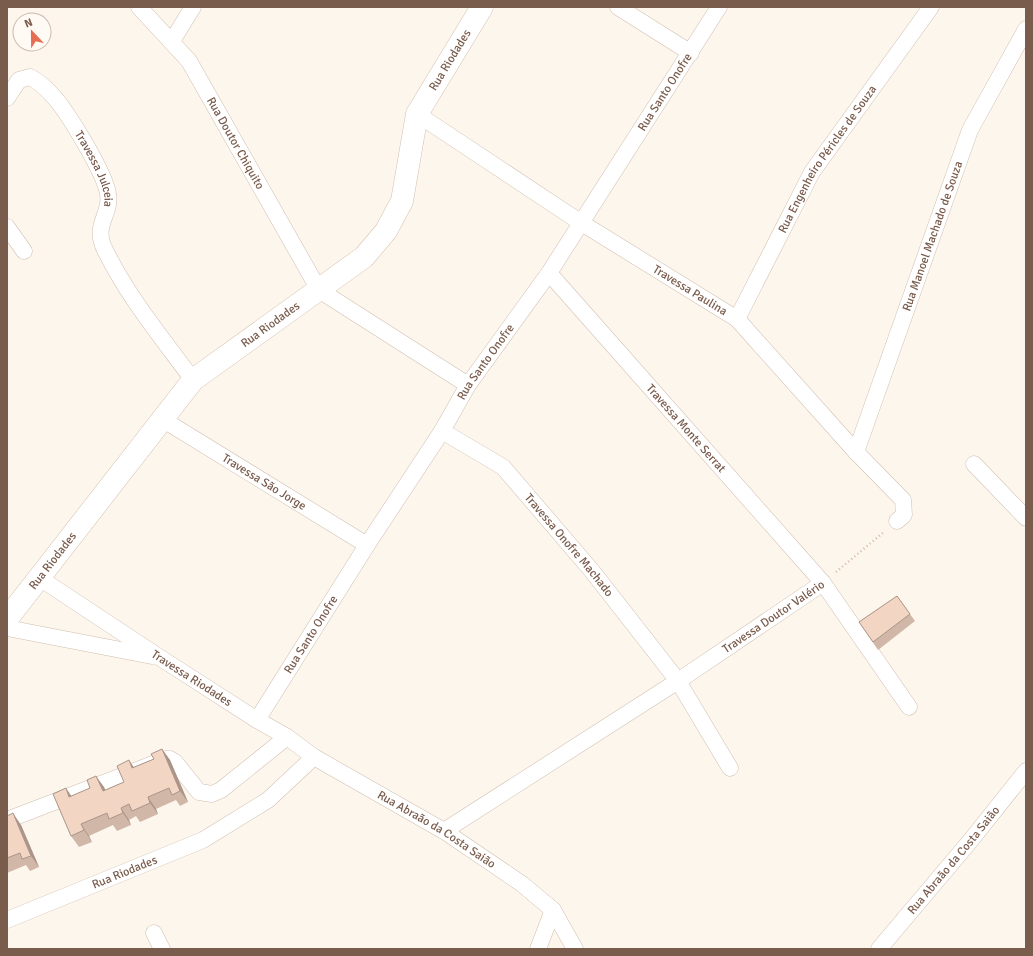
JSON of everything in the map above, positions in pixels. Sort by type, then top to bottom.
[{"type":"street","name":"Rua Doutor Chiquito","points":[[139,7],[172,40],[193,66],[319,290]]},
{"type":"street","points":[[172,40],[193,7]]},
{"type":"street","name":"Rua Riodades","points":[[7,619],[38,577],[193,380],[364,257],[386,231],[402,201],[416,114],[482,7]]},
{"type":"street","points":[[618,7],[691,53]]},
{"type":"street","name":"Rua Santo Onofre","points":[[257,720],[367,545],[442,431],[468,385],[549,273],[580,222],[720,7]]},
{"type":"street","name":"Rua Engenheiro Péricles de Souza","points":[[737,319],[812,172],[931,7]]},
{"type":"street","name":"Rua Manoel Machado de Souza","points":[[856,452],[970,130],[1026,29]]},
{"type":"street","name":"Travessa Julceia","points":[[7,98],[19,80],[30,78],[40,83],[54,97],[80,135],[106,184],[109,196],[100,227],[100,237],[104,249],[137,304],[193,380]]},
{"type":"street","name":"Travessa Paulina","points":[[416,114],[580,222],[737,319],[856,452],[903,500],[904,515],[897,521]]},
{"type":"street","points":[[7,227],[24,251]]},
{"type":"street","name":"Travessa Monte Serrat","points":[[549,273],[823,583]]},
{"type":"street","points":[[319,290],[468,385]]},
{"type":"street","name":"Travessa São Jorge","points":[[162,419],[367,545]]},
{"type":"street","name":"Travessa Onofre Machado","points":[[442,431],[503,467],[592,571],[678,681]]},
{"type":"street","points":[[974,464],[1026,518]]},
{"type":"street","points":[[38,577],[159,657]]},
{"type":"street","name":"Travessa Doutor Valério","points":[[444,831],[678,681],[823,583],[909,707]]},
{"type":"street","name":"Travessa Riodades","points":[[7,628],[159,657],[257,720],[287,737],[314,757]]},
{"type":"street","points":[[678,681],[730,768]]},
{"type":"street","points":[[7,820],[166,759],[170,759],[175,762],[199,792],[212,794],[221,790],[287,737]]},
{"type":"street","name":"Rua Riodades","points":[[7,920],[203,840],[268,800],[314,757]]},
{"type":"street","name":"Rua Abraão da Costa Saião","points":[[314,757],[444,831],[522,884],[553,910]]},
{"type":"street","name":"Rua Abraão da Costa Saião","points":[[879,949],[971,840],[1026,771]]},
{"type":"street","points":[[538,949],[553,910]]},
{"type":"street","points":[[553,910],[575,949]]},
{"type":"street","points":[[154,933],[162,949]]},
{"type":"path","points":[[823,583],[897,521]]},
{"type":"building","points":[[897,596],[910,614],[873,642],[859,622]]},
{"type":"building","points":[[162,749],[180,791],[172,795],[169,788],[148,797],[150,803],[132,811],[129,804],[121,808],[123,813],[109,819],[107,813],[81,824],[84,830],[71,836],[53,794],[66,788],[69,797],[90,788],[87,780],[96,776],[103,791],[124,782],[117,766],[129,760],[132,768],[154,759],[151,754]]},
{"type":"building","points":[[13,813],[31,856],[22,859],[20,853],[7,858],[7,816]]}]
